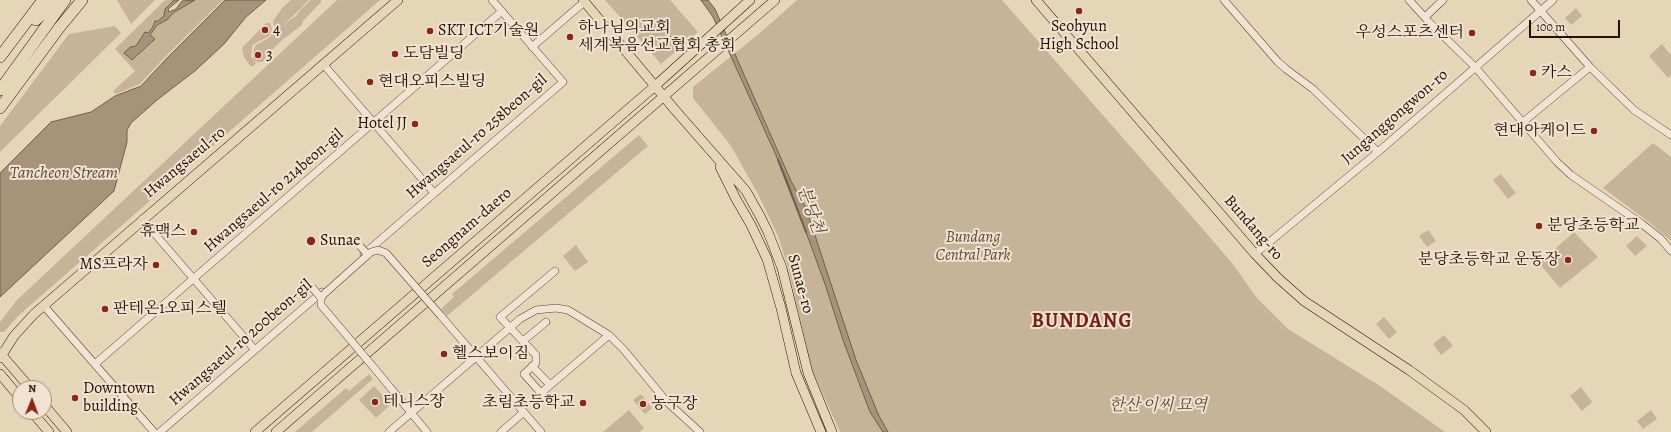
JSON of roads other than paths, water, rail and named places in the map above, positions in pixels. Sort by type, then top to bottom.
[{"type":"highway","points":[[0,57],[43,0]]},
{"type":"highway","points":[[9,45],[26,31],[56,0]]},
{"type":"highway","points":[[0,77],[56,0]]},
{"type":"highway","points":[[0,90],[65,0]]},
{"type":"highway","points":[[59,28],[63,18],[75,0]]},
{"type":"highway","points":[[0,108],[59,28],[82,0]]},
{"type":"main road","name":"Hwangsaeul-ro","points":[[1,355],[14,336],[44,306],[142,219],[324,65],[398,0]]},
{"type":"main road","name":"Seongnam-daero","points":[[255,432],[655,86],[750,0]]},
{"type":"main road","name":"Seongnam-daero","points":[[276,432],[665,97],[775,0]]},
{"type":"main road","name":"Bundang-ro","points":[[1036,0],[1255,254],[1278,278],[1304,301],[1434,388],[1464,410],[1486,432]]},
{"type":"main road","name":"Sunae-ro","points":[[584,1],[746,191],[768,232],[782,268],[808,373],[832,432]]},
{"type":"main road","name":"Sunae-ro","points":[[714,155],[736,199],[751,224],[767,259],[781,308],[796,373],[821,432]]},
{"type":"main road","points":[[1,355],[23,380]]},
{"type":"main road","points":[[0,374],[12,388]]},
{"type":"main road","points":[[52,414],[67,432]]},
{"type":"main road","points":[[39,420],[49,432]]},
{"type":"street","name":"Hwangsaeul-ro 258beon-gil","points":[[341,275],[563,82],[492,0]]},
{"type":"street","points":[[1224,0],[1278,62],[1313,89],[1378,152]]},
{"type":"street","points":[[1409,0],[1475,67],[1557,162],[1571,175],[1642,224],[1661,239],[1671,251]]},
{"type":"street","points":[[1425,17],[1443,0]]},
{"type":"street","points":[[1531,0],[1590,67],[1634,110],[1671,135]]},
{"type":"street","name":"Junganggongwon-ro","points":[[1255,254],[1378,152],[1553,0]]},
{"type":"street","points":[[532,47],[584,1]]},
{"type":"street","points":[[374,123],[502,12]]},
{"type":"street","points":[[324,65],[434,193]]},
{"type":"street","points":[[1523,122],[1590,67]]},
{"type":"street","name":"Hwangsaeul-ro 214beon-gil","points":[[193,280],[374,123]]},
{"type":"street","points":[[142,219],[193,280],[255,350]]},
{"type":"street","points":[[360,246],[368,255]]},
{"type":"street","points":[[427,432],[321,305],[321,298],[324,294],[375,250],[386,253],[541,432]]},
{"type":"street","points":[[555,271],[500,317],[536,356],[536,363],[521,376],[540,393],[609,335]]},
{"type":"street","name":"Hwangsaeul-ro 200beon-gil","points":[[160,432],[341,275]]},
{"type":"street","points":[[95,364],[193,280]]},
{"type":"street","points":[[312,287],[321,298]]},
{"type":"street","points":[[44,306],[154,432]]},
{"type":"street","points":[[389,432],[410,412],[520,319],[536,310],[562,308],[575,314],[609,335],[667,402],[700,432]]},
{"type":"street","points":[[523,341],[546,322]]},
{"type":"street","points":[[532,366],[550,384]]},
{"type":"street","points":[[501,432],[524,412]]},
{"type":"water","points":[[174,0],[179,0],[168,9],[169,12],[176,9],[182,1],[195,0],[173,13],[167,20],[157,25],[150,35],[155,39],[132,60],[124,53],[130,47],[136,46],[145,32],[148,33],[152,28],[155,21],[158,21],[164,16],[165,9]]},
{"type":"water","name":"Tancheon Stream","points":[[225,0],[266,0],[246,17],[224,44],[196,70],[157,100],[131,123],[127,130],[127,142],[114,191],[0,297],[0,173],[51,122],[91,112],[115,96],[141,86]]},
{"type":"water","points":[[701,0],[708,0],[715,9],[791,181],[806,208],[856,360],[879,416],[888,432],[883,432],[870,412],[785,175],[713,17]]},
{"type":"waterway","name":"분당천","points":[[778,160],[806,232]]},
{"type":"place","name":"Seohyun High School","points":[[1079,11]]},
{"type":"place","name":"4","points":[[265,30]]},
{"type":"place","name":"SKT ICT기술원","points":[[430,31]]},
{"type":"place","name":"우성스포츠센터","points":[[1472,33]]},
{"type":"place","name":"하나님의교회 세계복음선교협회 총회","points":[[570,37]]},
{"type":"place","name":"도담빌딩","points":[[395,54]]},
{"type":"place","name":"3","points":[[258,55]]},
{"type":"place","name":"카스","points":[[1533,73]]},
{"type":"place","name":"현대오피스빌딩","points":[[370,82]]},
{"type":"place","name":"Hotel JJ","points":[[415,124]]},
{"type":"place","name":"현대아케이드","points":[[1594,131]]},
{"type":"place","name":"분당초등학교","points":[[1539,226]]},
{"type":"place","name":"휴맥스","points":[[194,232]]},
{"type":"place","name":"Sunae","points":[[311,241]]},
{"type":"place","name":"분당초등학교 운동장","points":[[1568,260]]},
{"type":"place","name":"MS프라자","points":[[156,265]]},
{"type":"place","name":"판테온1오피스텔","points":[[105,309]]},
{"type":"place","name":"헬스보이짐","points":[[444,354]]},
{"type":"place","name":"Downtown building","points":[[75,398]]},
{"type":"place","name":"테니스장","points":[[375,402]]},
{"type":"place","name":"초림초등학교","points":[[583,403]]},
{"type":"place","name":"농구장","points":[[643,404]]},
{"type":"district","name":"BUNDANG","points":[[1082,322]]},
{"type":"park label","name":"Bundang Central Park","points":[[973,247]]},
{"type":"park label","name":"한산 이씨 묘역","points":[[1158,406]]}]
